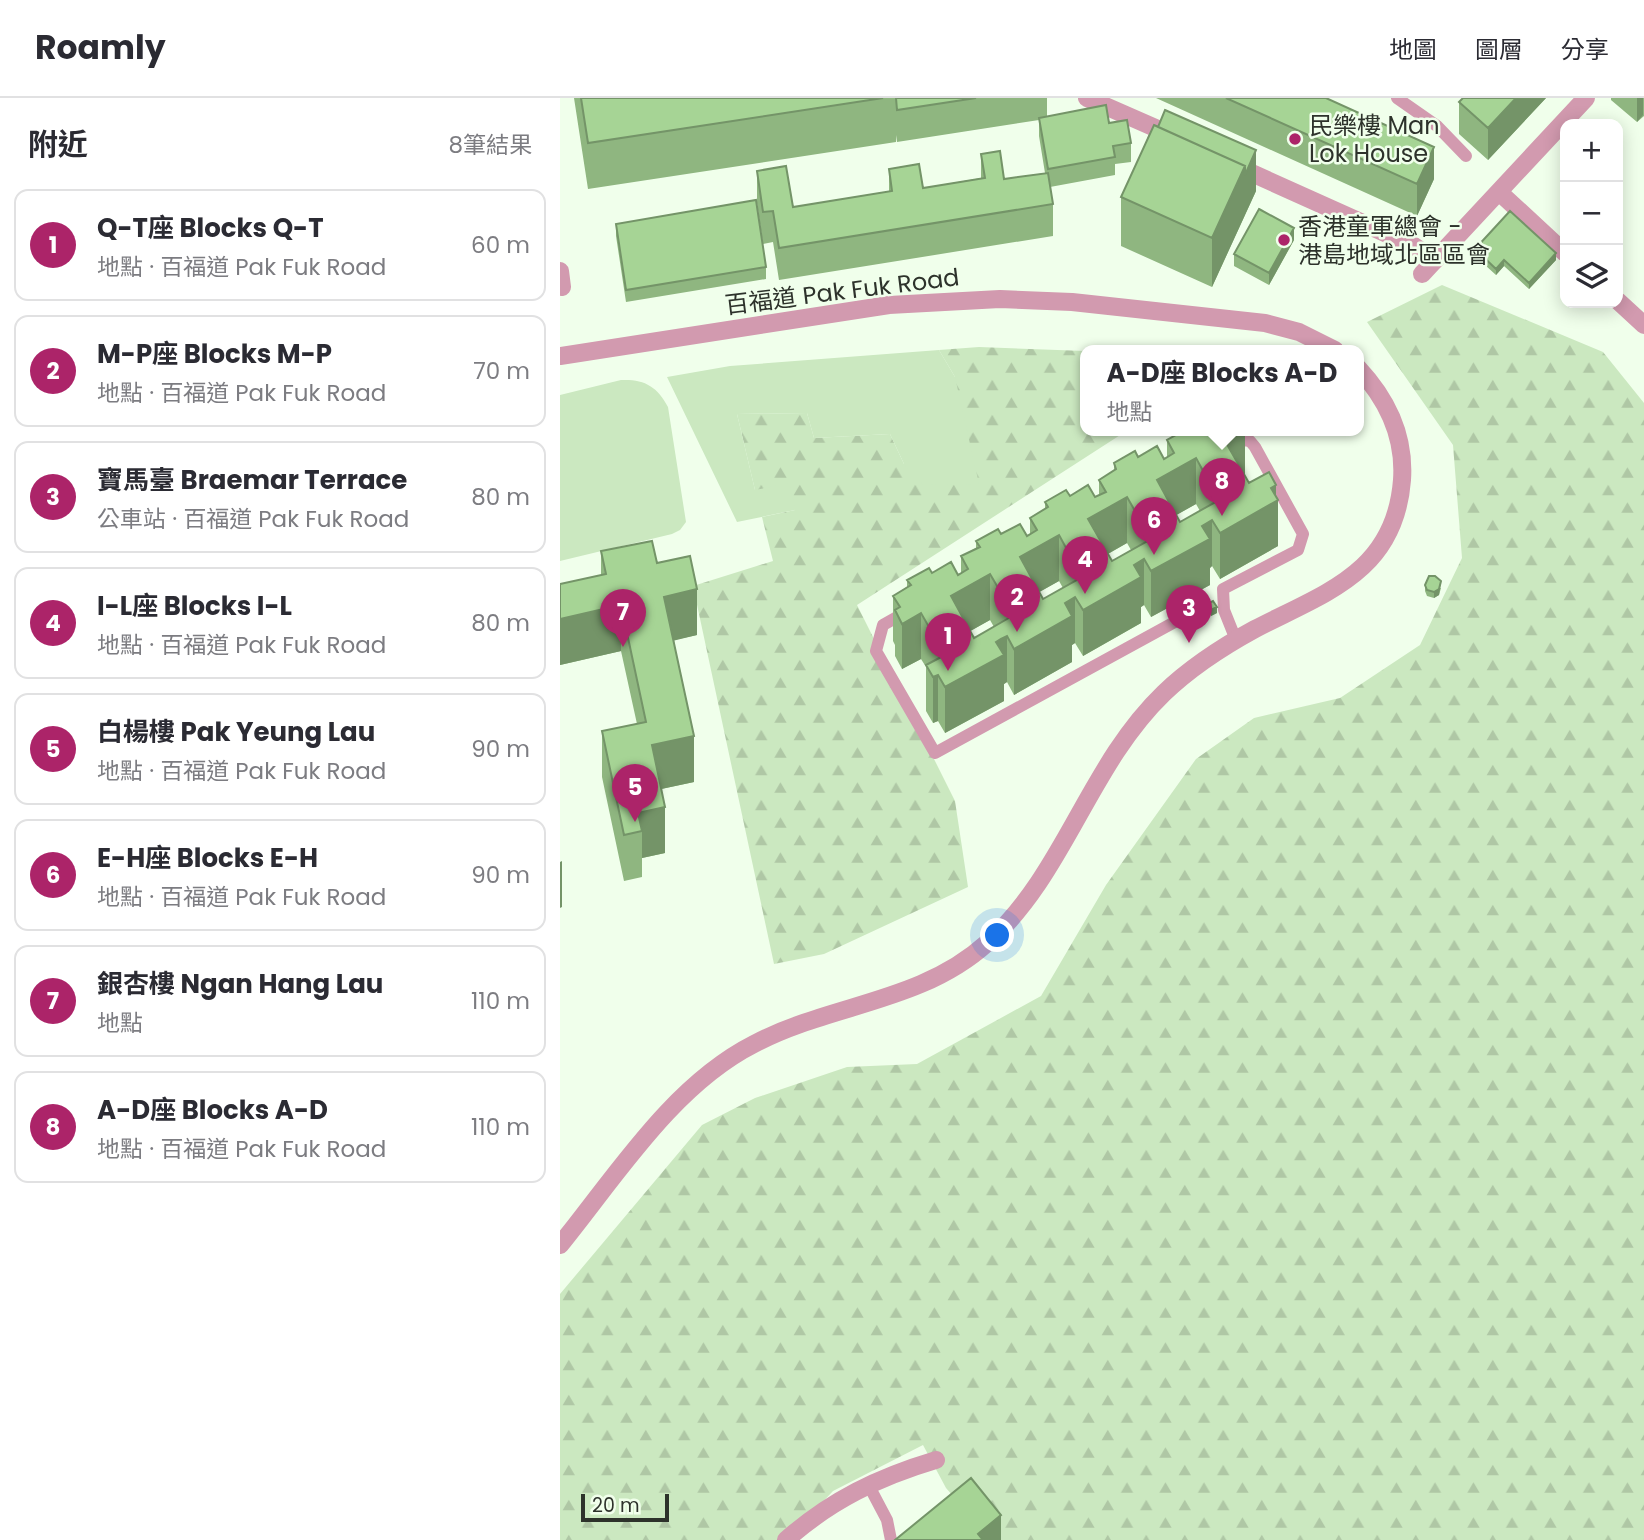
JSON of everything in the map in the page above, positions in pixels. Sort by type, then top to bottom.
[{"type":"street","points":[[1087,98],[1166,134],[1146,162]]},
{"type":"street","points":[[1422,274],[1586,98]]},
{"type":"street","points":[[1220,159],[1414,246],[1435,260]]},
{"type":"street","points":[[1499,192],[1560,248]]},
{"type":"street","name":"百福道 Pak Fuk Road","points":[[560,356],[889,306],[974,299],[1072,302],[1245,320],[1299,332],[1325,345]]},
{"type":"street","points":[[1623,306],[1644,326]]},
{"type":"street","points":[[560,1245],[661,1121],[715,1068],[771,1035],[894,995],[944,973],[984,946],[1019,909],[1057,855],[1097,777],[1130,732],[1176,682],[1236,640],[1331,592],[1366,565],[1388,533],[1401,487],[1399,439],[1386,407],[1364,375]]},
{"type":"street","points":[[786,1540],[832,1504],[868,1484],[936,1460]]},
{"type":"lane","points":[[1397,98],[1437,126],[1466,156]]},
{"type":"lane","points":[[1219,438],[1250,441],[1303,534],[1298,550],[1223,589],[1224,610],[1236,640]]},
{"type":"lane","points":[[919,605],[883,625],[876,651],[935,753],[1182,618]]},
{"type":"lane","points":[[868,1484],[887,1520],[891,1540]]},
{"type":"green space","points":[[1442,285],[1603,352],[1644,403],[1644,1540],[991,1540],[946,1488],[923,1445],[833,1491],[787,1540],[560,1540],[560,1294],[702,1125],[755,1098],[847,1067],[917,1064],[1041,996],[1106,885],[1196,759],[1254,718],[1340,698],[1420,645],[1462,558],[1453,445],[1367,322]]},
{"type":"green space","points":[[979,347],[1080,351],[1080,436],[1119,436],[857,605],[955,801],[968,887],[824,954],[774,964],[693,586],[773,561],[762,517],[795,510],[755,490],[737,414],[807,413],[814,438],[890,434],[904,464],[955,377],[939,350]]},
{"type":"green space","points":[[939,350],[955,377],[979,484],[923,485],[904,464],[890,434],[814,438],[807,413],[737,414],[755,490],[790,483],[795,510],[737,522],[667,377],[730,366]]},
{"type":"green space","points":[[621,380],[649,385],[668,407],[686,522],[680,530],[672,534],[560,561],[560,395]]},
{"type":"building","points":[[581,98],[883,98],[588,143]]},
{"type":"building","points":[[896,98],[976,98],[897,110]]},
{"type":"building","points":[[1226,98],[1326,98],[1434,147],[1417,184]]},
{"type":"building","points":[[1463,98],[1516,98],[1488,128],[1459,102]]},
{"type":"building","points":[[1106,105],[1109,123],[1127,120],[1131,143],[1113,146],[1115,157],[1048,169],[1039,118]]},
{"type":"building","points":[[1165,110],[1256,150],[1245,175],[1245,166],[1158,127]]},
{"type":"building","points":[[1154,125],[1245,166],[1212,238],[1121,197]]},
{"type":"building","points":[[1000,151],[1004,179],[1048,173],[1053,204],[779,248],[773,211],[763,212],[757,171],[786,166],[793,207],[892,191],[889,169],[919,164],[923,188],[985,178],[981,154]]},
{"type":"building","points":[[756,200],[766,267],[626,290],[616,224]]},
{"type":"building","points":[[1259,209],[1294,228],[1269,273],[1234,254]]},
{"type":"building","points":[[1510,211],[1556,253],[1529,283],[1504,260],[1496,269],[1475,249]]},
{"type":"building","points":[[1174,436],[1234,436],[1225,441],[1249,483],[1269,472],[1276,485],[1271,488],[1278,500],[1220,533],[1212,520],[1202,526],[1210,539],[1151,571],[1144,559],[1134,565],[1141,577],[1083,610],[1075,597],[1065,603],[1072,616],[1014,649],[1007,636],[1001,639],[996,642],[1004,655],[945,687],[938,675],[933,677],[926,665],[945,655],[921,613],[902,624],[895,610],[900,607],[893,596],[911,585],[907,580],[929,568],[932,573],[951,562],[958,575],[968,569],[961,556],[980,547],[976,541],[998,529],[1001,534],[1020,524],[1027,536],[1037,530],[1030,518],[1048,507],[1045,502],[1066,490],[1070,496],[1088,485],[1095,497],[1106,492],[1099,480],[1116,469],[1114,463],[1135,451],[1138,457],[1157,446],[1164,459],[1174,453],[1167,440]],"holes":[[[1196,458],[1219,500],[1180,522],[1157,480]],[[1127,497],[1151,539],[1112,561],[1088,519]],[[1059,535],[1082,577],[1043,599],[1020,557]],[[990,574],[1014,615],[974,638],[951,596]]]},
{"type":"building","points":[[652,541],[657,563],[690,556],[697,589],[664,597],[694,736],[652,745],[665,807],[638,813],[642,831],[624,835],[602,731],[646,722],[621,605],[560,619],[560,584],[606,574],[601,551]]},
{"type":"building","points":[[1429,576],[1435,576],[1441,581],[1439,589],[1434,592],[1427,590],[1425,585]]},
{"type":"building","points":[[1213,601],[1217,607],[1211,610],[1207,604]]},
{"type":"building","points":[[971,1478],[1001,1515],[978,1534],[983,1540],[895,1540]]},
{"type":"place","name":"民樂樓 Man Lok House","points":[[1295,139]]},
{"type":"place","name":"香港童軍總會 - 港島地域北區區會","points":[[1284,240]]},
{"type":"place","name":"A-D座 Blocks A-D","points":[[1222,516]]},
{"type":"place","name":"E-H座 Blocks E-H","points":[[1154,555]]},
{"type":"place","name":"I-L座 Blocks I-L","points":[[1085,594]]},
{"type":"place","name":"M-P座 Blocks M-P","points":[[1017,632]]},
{"type":"place","name":"寶馬臺 Braemar Terrace","points":[[1189,643]]},
{"type":"place","name":"銀杏樓 Ngan Hang Lau","points":[[623,647]]},
{"type":"place","name":"Q-T座 Blocks Q-T","points":[[948,671]]},
{"type":"place","name":"白楊樓 Pak Yeung Lau","points":[[635,822]]}]
